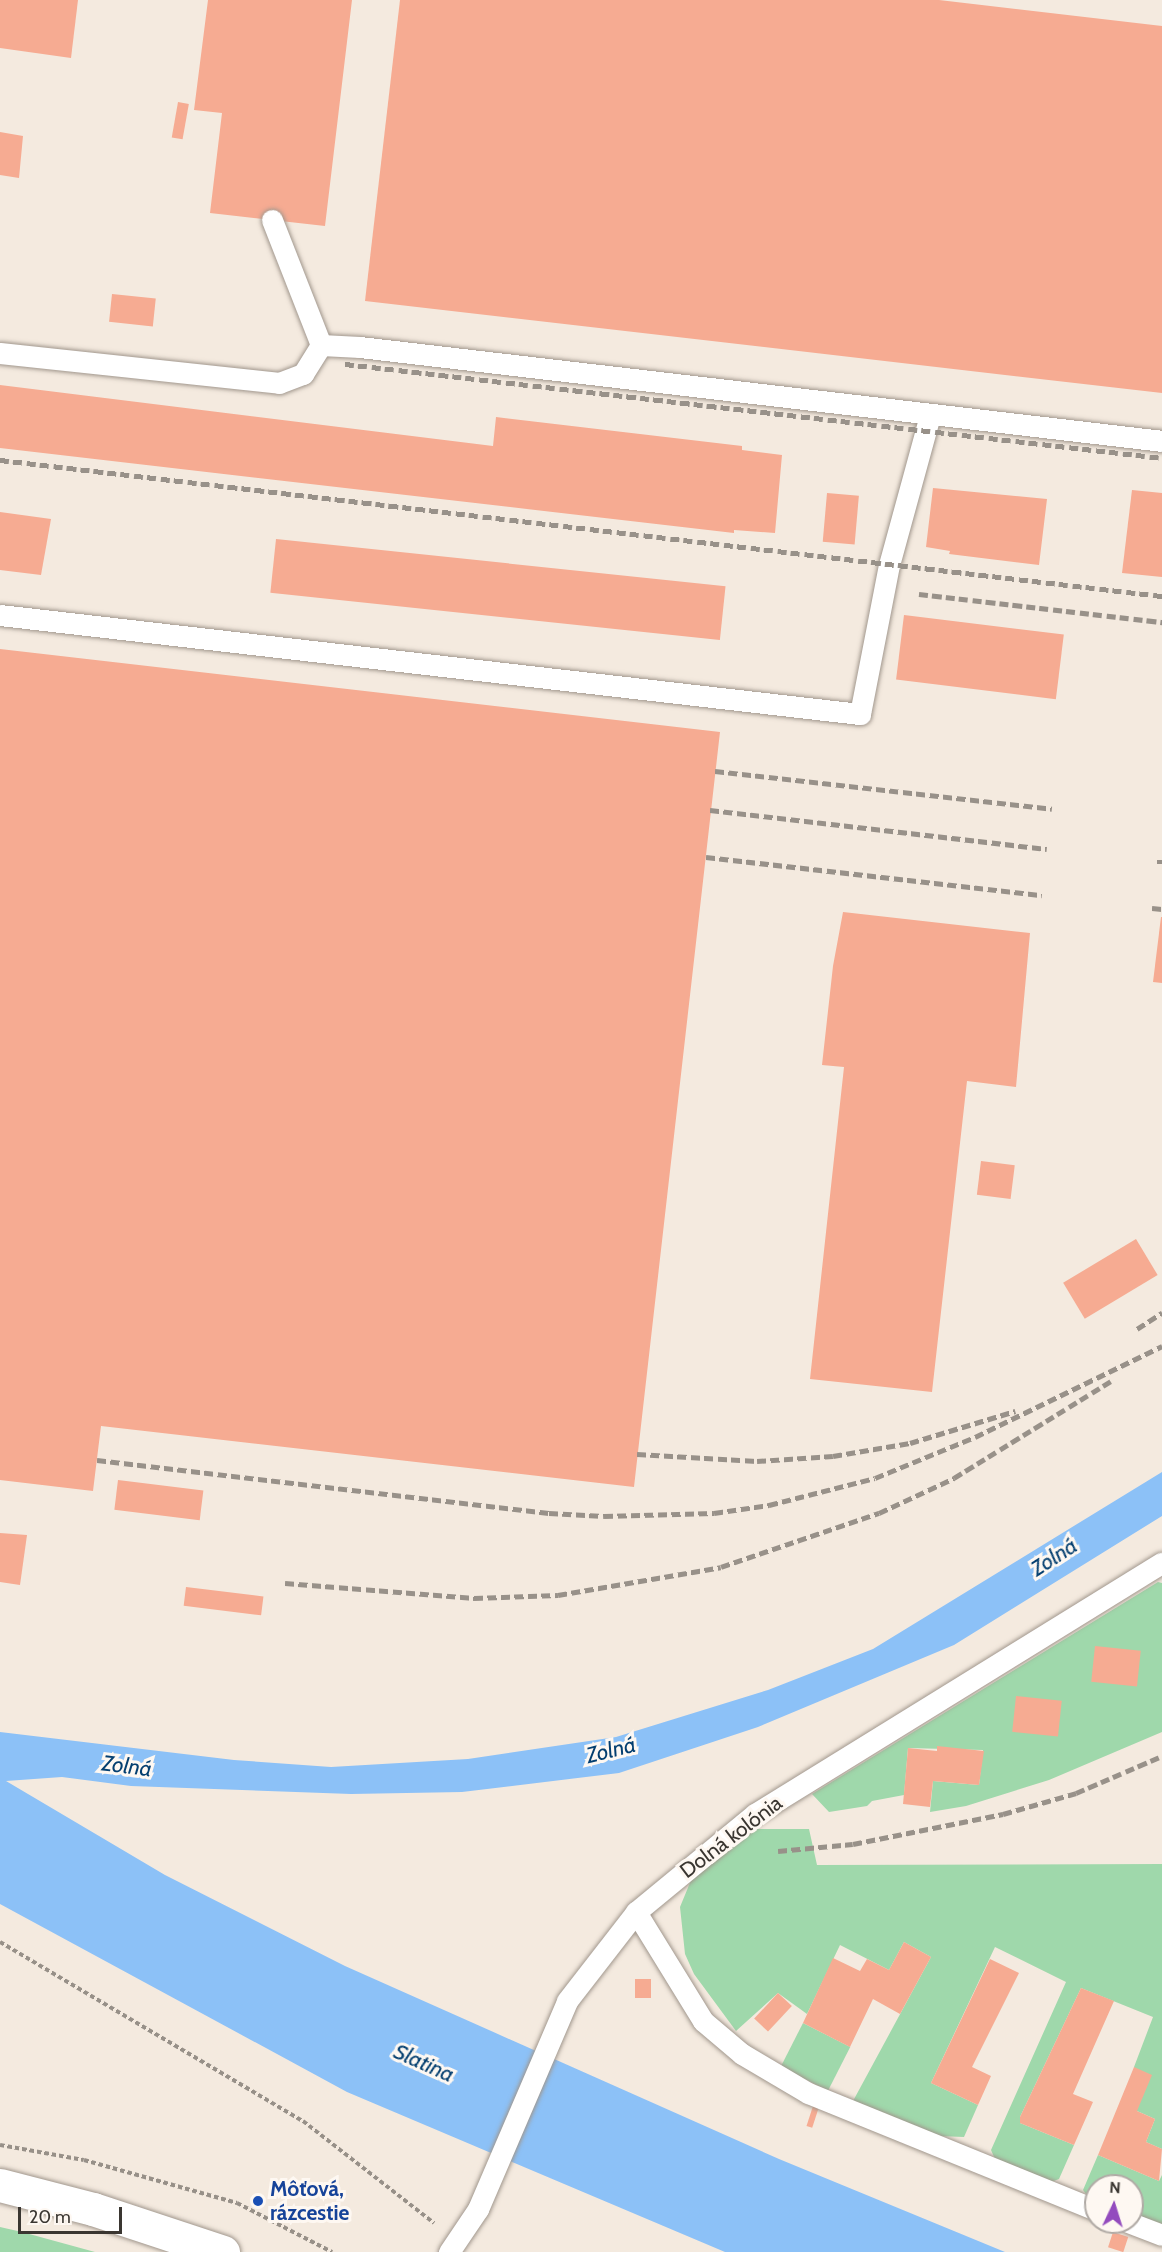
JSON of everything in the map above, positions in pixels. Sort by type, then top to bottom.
[{"type":"main road","points":[[0,2185],[93,2209],[223,2252]]},
{"type":"lane","points":[[272,220],[321,345]]},
{"type":"lane","points":[[0,353],[279,383],[303,374],[321,345]]},
{"type":"lane","points":[[321,345],[1162,441]]},
{"type":"lane","points":[[0,615],[860,714],[889,565],[930,415]]},
{"type":"lane","name":"Dolná kolónia","points":[[454,2247],[478,2209],[567,2001],[636,1912],[755,1814],[1162,1563]]},
{"type":"lane","points":[[636,1912],[703,2021],[742,2054],[808,2093],[1084,2205]]},
{"type":"lane","points":[[1144,2228],[1162,2235]]},
{"type":"path","points":[[0,1942],[303,2121],[454,2247]]},
{"type":"path","points":[[0,2145],[46,2151],[164,2180],[237,2203],[332,2252]]},
{"type":"green space","points":[[1158,1582],[1162,1583],[1162,1732],[1049,1780],[966,1806],[930,1812],[933,1781],[979,1785],[983,1750],[908,1748],[904,1795],[872,1801],[867,1806],[829,1812],[812,1794]]},
{"type":"green space","points":[[757,1829],[809,1829],[817,1865],[1162,1864],[1162,2149],[1146,2142],[1155,2119],[1137,2111],[1134,2067],[1153,2017],[1081,1988],[1020,2117],[1020,2123],[1074,2145],[1059,2179],[1051,2182],[995,2159],[991,2150],[1066,1982],[995,1947],[931,2083],[978,2105],[964,2137],[938,2136],[853,2101],[931,1957],[904,1942],[889,1970],[840,1945],[807,2014],[778,1993],[736,2031],[694,1974],[685,1954],[680,1907],[694,1873],[708,1860]]},
{"type":"green space","points":[[803,2023],[850,2047],[828,2091],[781,2067]]},
{"type":"green space","points":[[1098,2155],[1143,2174],[1090,2174]]},
{"type":"green space","points":[[1144,2175],[1159,2181],[1162,2175],[1162,2228],[1144,2221]]},
{"type":"green space","points":[[0,2227],[22,2232],[95,2252],[0,2252]]},
{"type":"water","points":[[1162,1472],[1162,1516],[954,1645],[758,1727],[619,1773],[462,1792],[351,1794],[131,1786],[62,1777],[6,1781],[165,1875],[345,1966],[779,2159],[1005,2252],[725,2252],[347,2092],[0,1904],[0,1732],[234,1760],[331,1767],[468,1759],[616,1737],[768,1690],[873,1649]]},
{"type":"building","points":[[0,0],[78,0],[71,58],[0,48]]},
{"type":"building","points":[[208,0],[352,0],[325,226],[210,213],[222,113],[194,110]]},
{"type":"building","points":[[400,0],[939,0],[1162,26],[1162,393],[365,301]]},
{"type":"building","points":[[178,102],[189,104],[183,139],[172,137]]},
{"type":"building","points":[[0,132],[23,136],[19,178],[0,175]]},
{"type":"building","points":[[112,294],[156,299],[153,326],[109,322]]},
{"type":"building","points":[[0,385],[493,446],[496,417],[742,446],[742,450],[782,455],[775,533],[734,530],[734,533],[0,448]]},
{"type":"building","points":[[933,488],[1047,499],[1039,565],[949,554],[950,551],[926,547]]},
{"type":"building","points":[[1132,490],[1162,493],[1162,577],[1122,573]]},
{"type":"building","points":[[827,493],[859,496],[855,545],[823,542]]},
{"type":"building","points":[[0,512],[51,519],[41,575],[0,570]]},
{"type":"building","points":[[276,539],[726,586],[720,640],[270,593]]},
{"type":"building","points":[[904,615],[1064,635],[1056,699],[896,680]]},
{"type":"building","points":[[0,649],[720,732],[634,1487],[101,1426],[93,1491],[0,1480]]},
{"type":"building","points":[[843,912],[1030,933],[1016,1087],[967,1081],[932,1392],[810,1379],[844,1067],[822,1065],[833,966]]},
{"type":"building","points":[[1162,917],[1162,983],[1153,982]]},
{"type":"building","points":[[981,1161],[1015,1165],[1011,1199],[977,1195]]},
{"type":"building","points":[[1136,1239],[1158,1275],[1085,1319],[1063,1283]]},
{"type":"building","points":[[118,1480],[203,1490],[200,1520],[114,1510]]},
{"type":"building","points":[[0,1533],[27,1535],[20,1585],[0,1582]]},
{"type":"building","points":[[186,1587],[263,1597],[261,1615],[184,1606]]},
{"type":"building","points":[[1095,1646],[1141,1651],[1137,1687],[1091,1682]]},
{"type":"building","points":[[1016,1696],[1062,1701],[1058,1737],[1012,1732]]},
{"type":"building","points":[[937,1746],[984,1751],[979,1785],[933,1781],[930,1807],[903,1804],[908,1748],[937,1751]]},
{"type":"building","points":[[904,1942],[931,1957],[900,2014],[873,1999],[850,2047],[803,2023],[833,1958],[860,1971],[867,1959],[889,1970]]},
{"type":"building","points":[[990,1959],[1019,1973],[972,2067],[991,2076],[978,2105],[931,2083]]},
{"type":"building","points":[[635,1979],[651,1979],[651,1998],[635,1998]]},
{"type":"building","points":[[1081,1988],[1114,2001],[1073,2094],[1093,2102],[1074,2145],[1020,2123],[1020,2117]]},
{"type":"building","points":[[778,1993],[792,2006],[768,2032],[754,2019]]},
{"type":"building","points":[[1134,2067],[1152,2075],[1137,2111],[1155,2119],[1146,2142],[1162,2149],[1159,2181],[1098,2155]]},
{"type":"building","points":[[813,2106],[819,2108],[812,2128],[807,2126]]},
{"type":"building","points":[[1112,2234],[1128,2237],[1123,2252],[1108,2247]]},
{"type":"railway","points":[[345,364],[1162,458]]},
{"type":"railway","points":[[0,460],[1162,596]]},
{"type":"railway","points":[[919,594],[1162,622]]},
{"type":"railway","points":[[715,771],[1052,809]]},
{"type":"railway","points":[[710,810],[1047,849]]},
{"type":"railway","points":[[706,857],[1042,895]]},
{"type":"railway","points":[[1157,862],[1162,862]]},
{"type":"railway","points":[[1152,908],[1162,909]]},
{"type":"railway","points":[[1137,1329],[1162,1313]]},
{"type":"railway","points":[[97,1460],[549,1513],[604,1516],[714,1513],[769,1505],[875,1478],[975,1437],[1162,1346]]},
{"type":"railway","points":[[285,1583],[474,1598],[558,1595],[721,1567],[879,1513],[954,1478],[1114,1379]]},
{"type":"railway","points":[[637,1454],[757,1461],[833,1456],[910,1443],[1015,1411]]},
{"type":"railway","points":[[778,1851],[853,1844],[1003,1814],[1076,1793],[1162,1756]]},
{"type":"place","name":"Môťová, rázcestie","points":[[258,2201]]},
{"type":"water label","name":"Zolná","points":[[1054,1557]]},
{"type":"water label","name":"Zolná","points":[[611,1750]]},
{"type":"water label","name":"Zolná","points":[[127,1766]]},
{"type":"water label","name":"Slatina","points":[[424,2063]]}]
